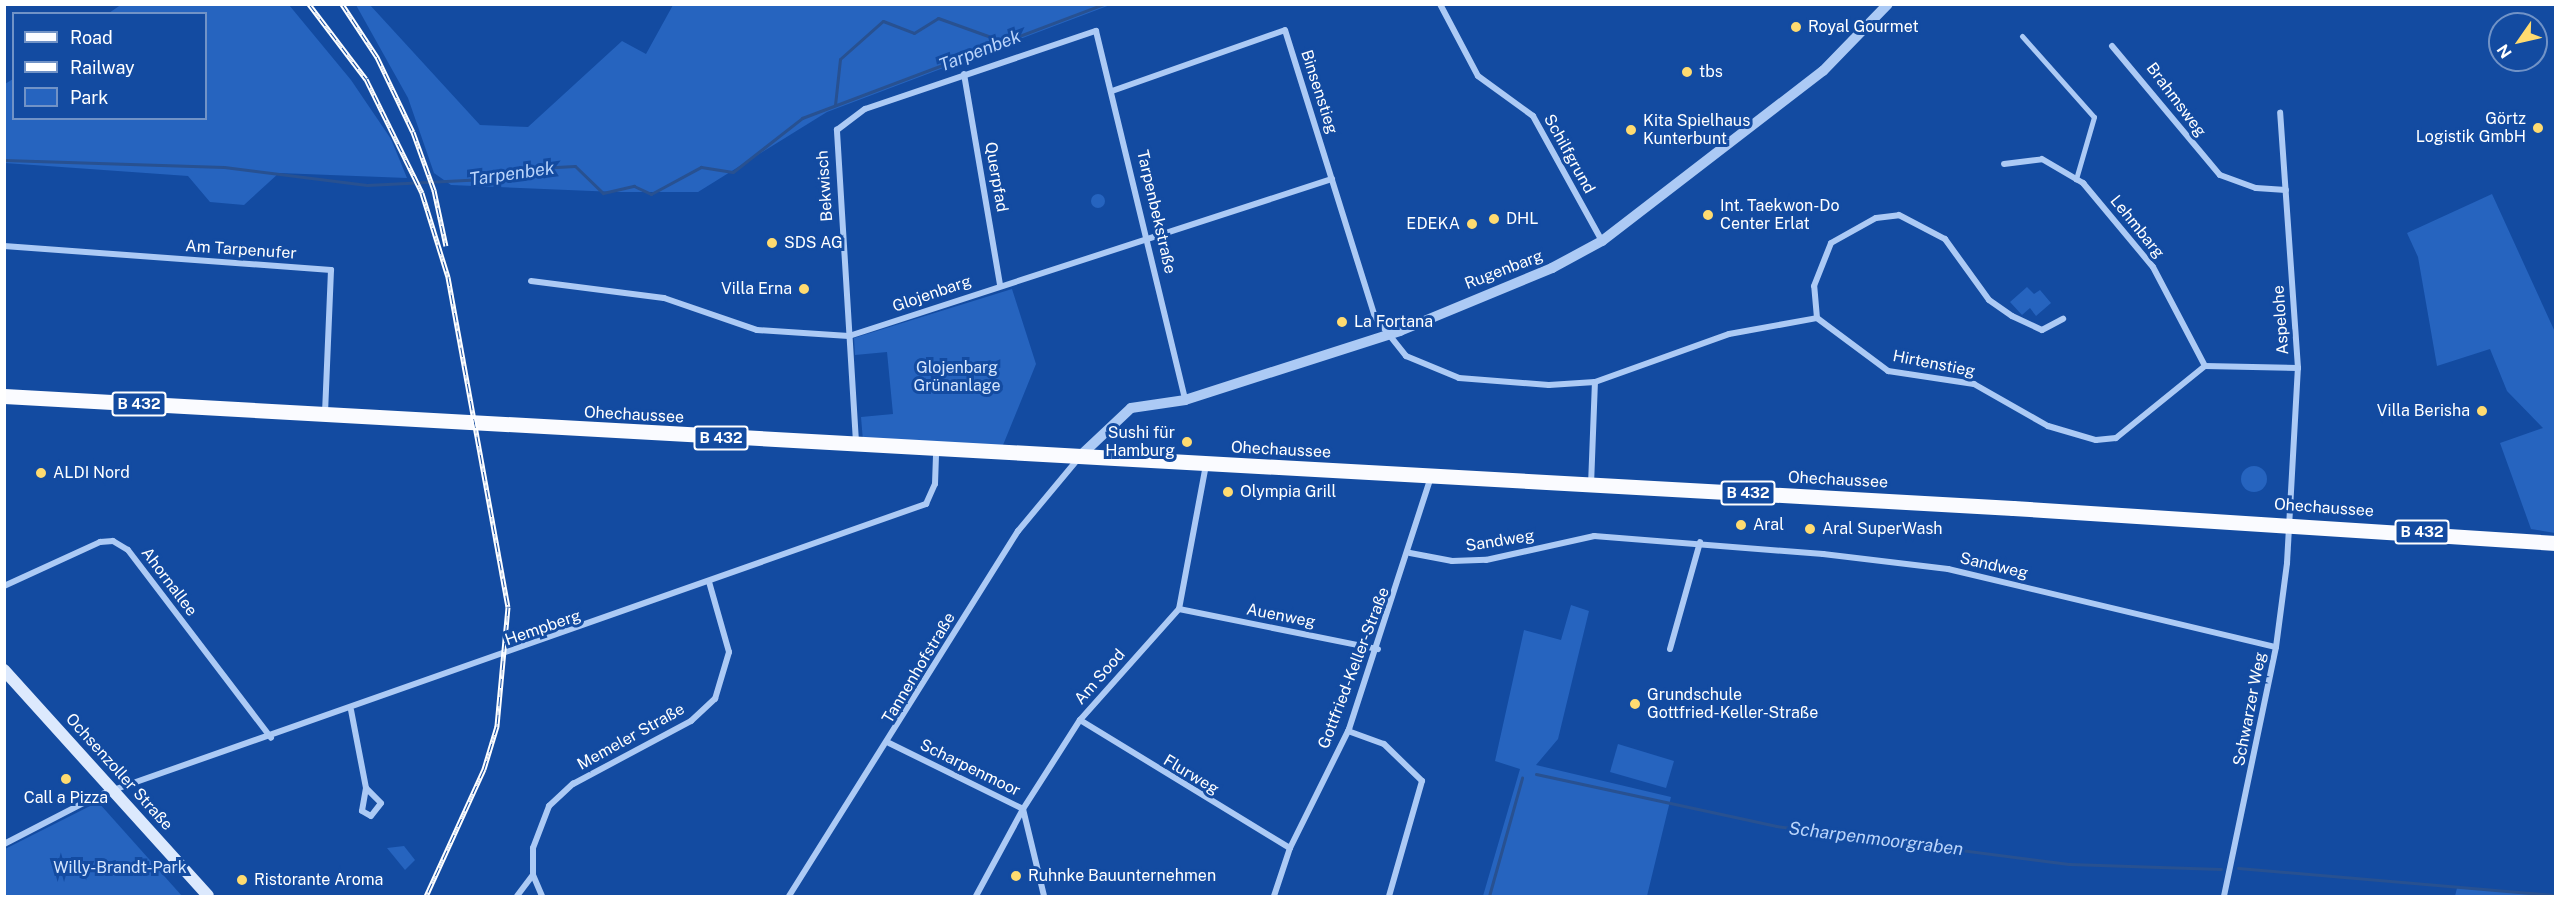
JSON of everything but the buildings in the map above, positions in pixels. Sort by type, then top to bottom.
[{"type":"main road","name":"Ohechaussee","points":[[4,396],[936,451],[2289,525],[2556,543]]},
{"type":"main road","name":"Ochsenzoller Straße","points":[[4,670],[208,897]]},
{"type":"street","name":"Schilfgrund","points":[[1440,4],[1478,76],[1533,116],[1602,241]]},
{"type":"street","name":"Rugenbarg","points":[[1078,459],[1117,416],[1147,404],[1185,400],[1384,335],[1552,268],[1602,241],[1823,71],[1888,4]]},
{"type":"street","name":"Binsenstieg","points":[[1112,91],[1285,30],[1384,335]]},
{"type":"street","name":"Bekwisch","points":[[856,446],[837,130],[865,109],[964,74],[1096,32]]},
{"type":"street","name":"Tarpenbekstraße","points":[[1096,32],[1149,239],[1185,400]]},
{"type":"street","points":[[2022,36],[2094,117],[2076,179]]},
{"type":"street","name":"Brahmsweg","points":[[2112,46],[2220,175],[2256,188],[2286,190]]},
{"type":"street","name":"Querpfad","points":[[964,74],[1000,285]]},
{"type":"street","name":"Aspelohe","points":[[2280,114],[2298,368],[2289,525]]},
{"type":"street","name":"Lehmbarg","points":[[2004,164],[2042,159],[2076,179],[2153,267],[2205,366]]},
{"type":"street","name":"Glojenbarg","points":[[531,281],[664,298],[758,330],[849,336],[1000,285],[1332,179]]},
{"type":"street","points":[[1384,335],[1406,356],[1459,378],[1549,385],[1595,382],[1729,334],[1817,318],[1814,286],[1831,243],[1875,218],[1899,215],[1945,238],[1989,300],[2013,316],[2042,330],[2063,319]]},
{"type":"street","name":"Am Tarpenufer","points":[[4,246],[331,270],[325,415]]},
{"type":"street","name":"Hirtenstieg","points":[[1817,318],[1888,371],[1974,384],[2048,426],[2096,440],[2116,438],[2205,366]]},
{"type":"street","points":[[2205,366],[2298,368]]},
{"type":"street","points":[[1591,486],[1595,382]]},
{"type":"street","name":"Hempberg","points":[[4,844],[99,795],[116,794],[926,504],[935,484],[936,451]]},
{"type":"street","name":"Tannenhofstraße","points":[[789,897],[889,742],[1018,531],[1078,459]]},
{"type":"street","points":[[1179,609],[1206,464]]},
{"type":"street","name":"Gottfried-Keller-Straße","points":[[1275,897],[1290,848],[1348,731],[1410,554],[1431,477]]},
{"type":"street","name":"Schwarzer Weg","points":[[2224,897],[2276,647],[2289,525]]},
{"type":"street","name":"Sandweg","points":[[1410,554],[1452,561],[1486,560],[1594,536],[1700,542],[1947,569],[2276,647]]},
{"type":"street","name":"Ahornallee","points":[[4,586],[100,542],[113,541],[128,550],[272,738]]},
{"type":"street","points":[[1670,650],[1700,542]]},
{"type":"street","name":"Memeler Straße","points":[[517,897],[533,875],[540,819],[564,791],[691,721],[715,699],[729,652],[710,582]]},
{"type":"street","name":"Auenweg","points":[[1179,609],[1378,649]]},
{"type":"street","name":"Am Sood","points":[[976,897],[1023,809],[1080,720],[1179,609]]},
{"type":"street","points":[[351,710],[366,788],[362,811],[371,816],[381,803],[366,788]]},
{"type":"street","name":"Flurweg","points":[[1080,720],[1290,848]]},
{"type":"street","points":[[1348,731],[1384,744],[1422,781],[1389,897]]},
{"type":"street","name":"Scharpenmoor","points":[[889,742],[1023,809],[1044,897]]},
{"type":"street","name":"Memeler Straße","points":[[533,875],[542,897]]},
{"type":"green space","points":[[122,4],[289,5],[351,80],[391,139],[407,178],[279,173],[244,205],[210,202],[188,176],[5,163],[5,84],[12,80],[12,120],[207,120],[207,12],[110,12]]},
{"type":"green space","points":[[356,5],[370,5],[480,125],[528,127],[622,41],[646,54],[673,5],[1110,5],[827,112],[698,192],[616,192],[451,185],[434,173],[408,98]]},
{"type":"green space","points":[[1095,194],[1101,194],[1105,201],[1101,208],[1095,208],[1091,204],[1091,198]]},
{"type":"green space","points":[[2492,194],[2555,332],[2555,533],[2531,529],[2500,443],[2543,428],[2507,391],[2490,349],[2437,366],[2418,257],[2407,233]]},
{"type":"green space","points":[[2027,287],[2034,294],[2040,290],[2051,303],[2036,316],[2030,308],[2022,315],[2010,302]]},
{"type":"green space","name":"Glojenbarg Grünanlage","points":[[1012,289],[1036,364],[1001,450],[863,441],[861,417],[893,414],[887,352],[855,355],[854,338]]},
{"type":"green space","points":[[2254,466],[2263,470],[2267,479],[2263,488],[2254,492],[2245,488],[2241,479],[2245,470]]},
{"type":"green space","points":[[1571,605],[1589,611],[1558,739],[1536,765],[1671,797],[1647,896],[1483,896],[1520,769],[1495,761],[1524,630],[1561,640]]},
{"type":"green space","points":[[1618,744],[1674,761],[1666,788],[1610,772]]},
{"type":"green space","name":"Willy-Brandt-Park","points":[[98,802],[182,896],[5,896],[5,849]]},
{"type":"green space","points":[[404,846],[415,860],[405,870],[387,848]]},
{"type":"green space","points":[[2457,888],[2555,896],[2455,896]]},
{"type":"waterway","name":"Tarpenbek","points":[[4,160],[224,167],[367,185],[505,178],[519,169],[575,166],[603,193],[634,186],[651,194],[701,167],[733,172],[802,118],[1104,4]]},
{"type":"waterway","points":[[835,105],[840,59],[883,21],[914,33],[938,18],[1002,41]]},
{"type":"waterway","name":"Scharpenmoorgraben","points":[[1536,774],[1776,826],[2069,864],[2221,869]]},
{"type":"waterway","name":"Scharpenmoorgraben","points":[[1489,896],[1522,778]]},
{"type":"waterway","name":"Scharpenmoorgraben","points":[[2238,868],[2556,895]]},
{"type":"railway","points":[[309,4],[366,79],[422,193],[448,277],[508,607],[497,726],[484,769],[426,896]]},
{"type":"railway","points":[[342,4],[377,57],[413,132],[434,190],[446,246]]},
{"type":"place","name":"Royal Gourmet","points":[[1796,27]]},
{"type":"place","name":"tbs","points":[[1687,72]]},
{"type":"place","name":"Görtz Logistik GmbH","points":[[2538,128]]},
{"type":"place","name":"Kita Spielhaus Kunterbunt","points":[[1631,130]]},
{"type":"place","name":"Int. Taekwon-Do Center Erlat","points":[[1708,215]]},
{"type":"place","name":"DHL","points":[[1494,219]]},
{"type":"place","name":"EDEKA","points":[[1472,224]]},
{"type":"place","name":"SDS AG","points":[[772,243]]},
{"type":"place","name":"Villa Erna","points":[[804,289]]},
{"type":"place","name":"La Fortana","points":[[1342,322]]},
{"type":"place","name":"Villa Berisha","points":[[2482,411]]},
{"type":"place","name":"Sushi für Hamburg","points":[[1187,442]]},
{"type":"place","name":"ALDI Nord","points":[[41,473]]},
{"type":"place","name":"Olympia Grill","points":[[1228,492]]},
{"type":"place","name":"Aral","points":[[1741,525]]},
{"type":"place","name":"Aral SuperWash","points":[[1810,529]]},
{"type":"place","name":"Grundschule Gottfried-Keller-Straße","points":[[1635,704]]},
{"type":"place","name":"Call a Pizza","points":[[66,779]]},
{"type":"place","name":"Ruhnke Bauunternehmen","points":[[1016,876]]},
{"type":"place","name":"Ristorante Aroma","points":[[242,880]]}]
